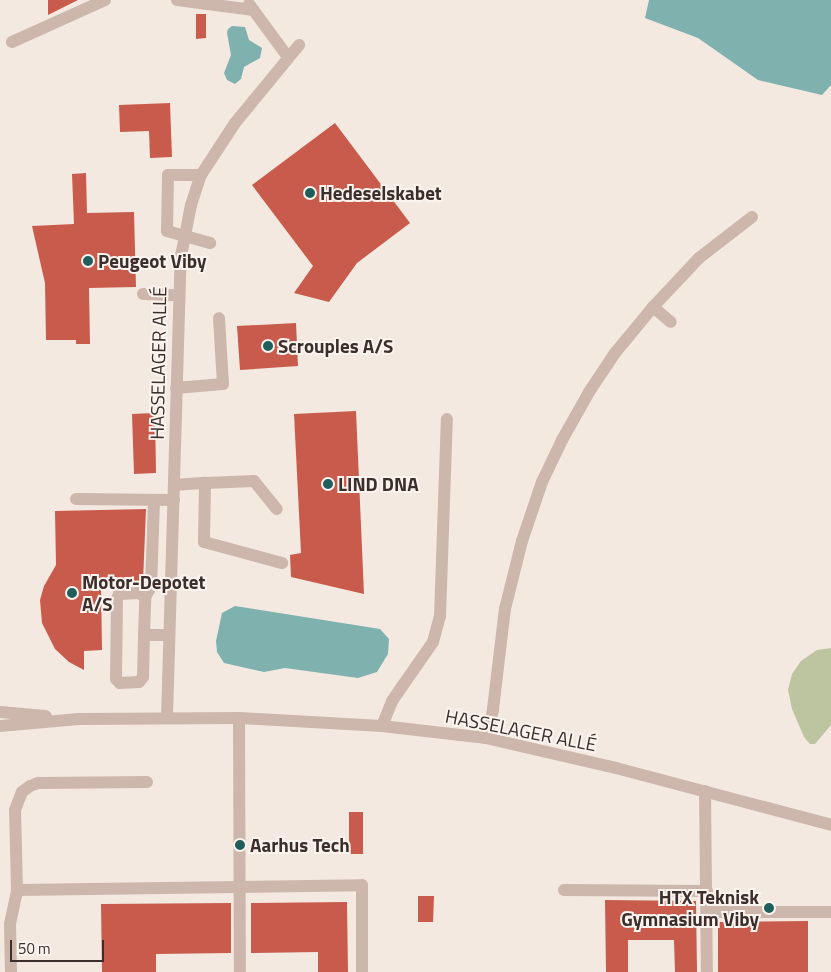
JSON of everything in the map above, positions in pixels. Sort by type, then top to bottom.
[{"type":"street","points":[[12,42],[105,0]]},
{"type":"street","points":[[177,0],[249,5],[288,56]]},
{"type":"street","name":"HASSELAGER ALLÉ","points":[[167,717],[178,295],[181,256],[185,235],[191,205],[201,175],[234,123],[299,45]]},
{"type":"street","points":[[201,175],[168,175],[167,231],[210,243]]},
{"type":"street","points":[[486,738],[493,709],[505,609],[522,541],[542,482],[589,392],[615,353],[653,307],[700,258],[752,217]]},
{"type":"street","points":[[143,294],[178,295]]},
{"type":"street","points":[[653,307],[671,322]]},
{"type":"street","points":[[176,388],[223,384],[218,318]]},
{"type":"street","points":[[382,726],[392,701],[433,642],[440,616],[447,419]]},
{"type":"street","points":[[174,485],[254,481],[277,508]]},
{"type":"street","points":[[205,483],[204,542],[282,563]]},
{"type":"street","points":[[76,499],[174,500]]},
{"type":"street","points":[[144,596],[139,593],[119,594],[117,599],[116,679],[120,683],[139,682],[143,677],[144,596],[151,587],[154,500]]},
{"type":"street","points":[[144,635],[170,635]]},
{"type":"street","name":"HASSELAGER ALLÉ","points":[[0,712],[79,718],[239,718],[382,726],[486,738],[705,791],[831,824]]},
{"type":"street","name":"HASSELAGER ALLÉ","points":[[0,726],[79,718]]},
{"type":"street","points":[[239,718],[240,972]]},
{"type":"street","points":[[10,972],[10,924],[17,890],[15,810],[22,792],[38,783],[147,782]]},
{"type":"street","points":[[705,791],[707,972]]},
{"type":"street","points":[[17,890],[362,885],[362,972]]},
{"type":"street","points":[[564,890],[707,891]]},
{"type":"street","points":[[707,912],[831,912]]},
{"type":"green space","points":[[831,648],[831,725],[815,744],[810,744],[804,737],[792,709],[788,690],[792,674],[801,661],[817,650]]},
{"type":"water","points":[[649,0],[831,0],[831,85],[822,95],[758,80],[698,38],[645,18]]},
{"type":"water","points":[[232,26],[245,27],[249,40],[262,48],[260,58],[244,67],[241,79],[235,84],[227,80],[224,73],[231,55],[227,33],[228,29]]},
{"type":"water","points":[[235,606],[380,629],[389,639],[388,654],[377,672],[358,678],[285,668],[264,672],[224,663],[217,652],[216,641],[222,613]]},
{"type":"building","points":[[48,0],[78,0],[48,15]]},
{"type":"building","points":[[196,14],[206,14],[206,38],[196,39]]},
{"type":"building","points":[[170,103],[172,157],[150,158],[149,131],[120,132],[119,105]]},
{"type":"building","points":[[335,123],[410,223],[357,263],[329,302],[294,293],[313,266],[252,185]]},
{"type":"building","name":"Peugeot Viby","points":[[86,173],[87,213],[134,212],[136,287],[89,288],[90,344],[76,344],[76,340],[46,340],[45,283],[32,226],[74,224],[72,174]]},
{"type":"building","name":"Scrouples A/S","points":[[296,323],[298,366],[240,370],[237,326]]},
{"type":"building","name":"LIND DNA","points":[[356,411],[364,594],[291,577],[290,555],[301,553],[294,414]]},
{"type":"building","points":[[155,413],[156,473],[134,474],[132,414]]},
{"type":"building","name":"Motor-Depotet A/S","points":[[146,509],[143,582],[101,583],[102,650],[84,651],[84,670],[69,662],[55,649],[42,623],[40,600],[44,586],[56,565],[55,511]]},
{"type":"building","points":[[349,812],[363,812],[363,854],[349,854]]},
{"type":"building","points":[[418,896],[434,896],[433,922],[418,922]]},
{"type":"building","points":[[605,900],[696,901],[697,972],[675,972],[674,940],[628,940],[628,972],[606,972]]},
{"type":"building","points":[[347,902],[348,972],[318,972],[318,952],[251,953],[251,903]]},
{"type":"building","points":[[231,903],[231,953],[156,954],[156,972],[102,972],[101,904]]},
{"type":"building","points":[[808,921],[808,972],[718,972],[718,922]]},
{"type":"place","name":"Hedeselskabet","points":[[310,193]]},
{"type":"place","name":"Peugeot Viby","points":[[88,261]]},
{"type":"place","name":"Scrouples A/S","points":[[268,346]]},
{"type":"place","name":"LIND DNA","points":[[328,484]]},
{"type":"place","name":"Motor-Depotet A/S","points":[[72,593]]},
{"type":"place","name":"Aarhus Tech","points":[[240,845]]},
{"type":"place","name":"HTX Teknisk Gymnasium Viby","points":[[769,908]]}]
